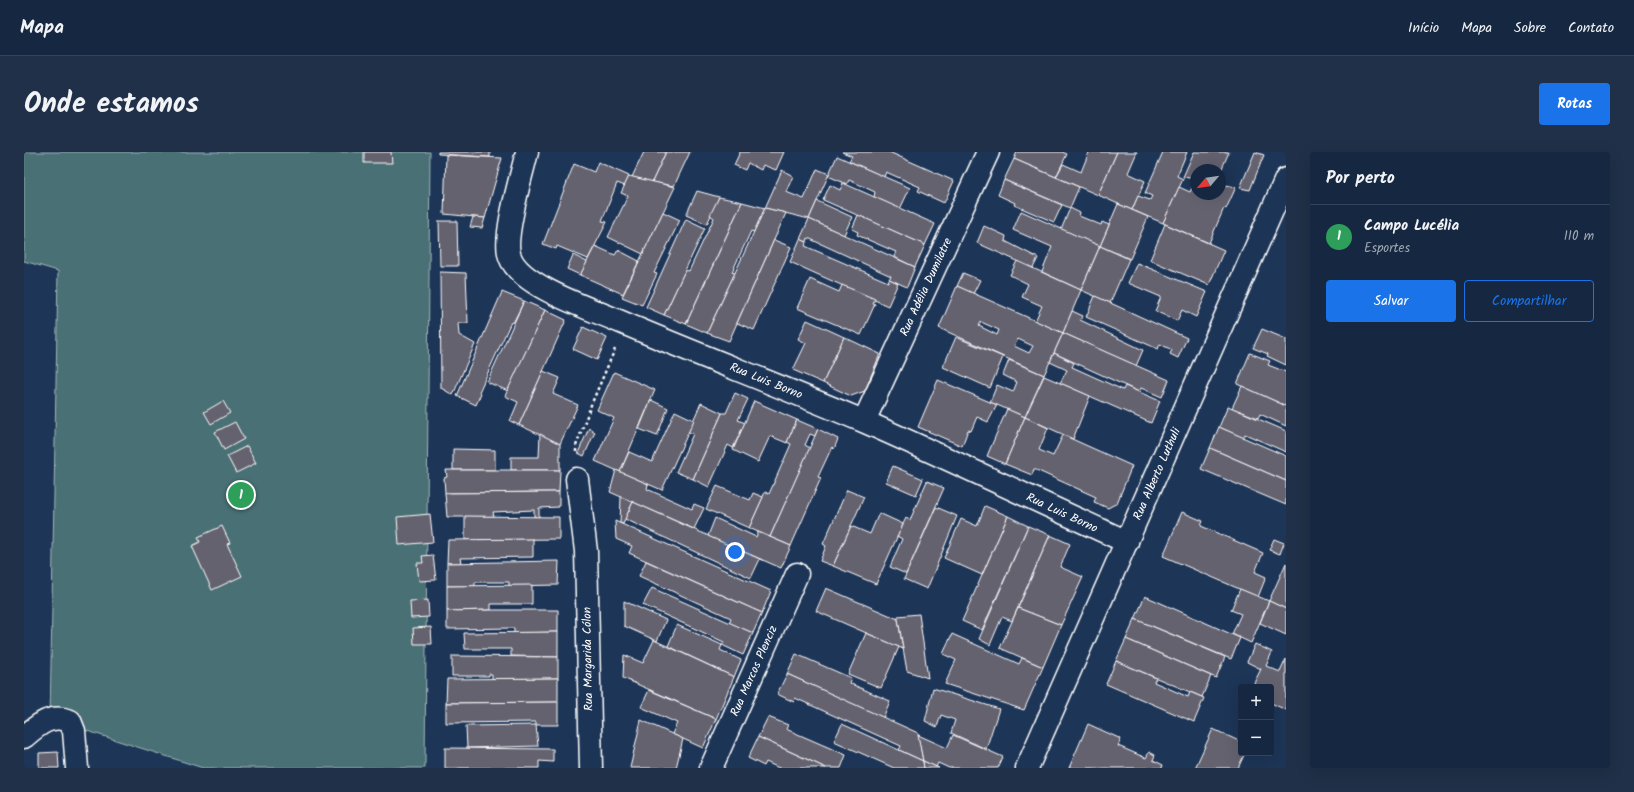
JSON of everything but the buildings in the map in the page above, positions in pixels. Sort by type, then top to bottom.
[{"type":"street","name":"Rua Luis Borno","points":[[527,152],[509,231],[510,257],[524,277],[543,288],[626,324],[864,421],[1127,542]]},
{"type":"street","name":"Rua Adélia Dumilatre","points":[[864,421],[988,152]]},
{"type":"street","name":"Rua Alberto Luthuli","points":[[1027,768],[1286,179]]},
{"type":"street","name":"Rua Margarida Cólon","points":[[577,479],[586,550],[591,768]]},
{"type":"street","name":"Rua Marcos Plenciz","points":[[711,768],[797,574]]},
{"type":"street","points":[[30,732],[50,719],[61,717],[70,721],[74,731],[77,768]]},
{"type":"path","points":[[577,479],[576,446],[591,406],[626,324]]},
{"type":"green space","points":[[24,152],[430,152],[425,768],[203,768],[50,719],[58,271],[24,261]]},
{"type":"place","name":"Campo Lucélia","points":[[241,495]]}]
